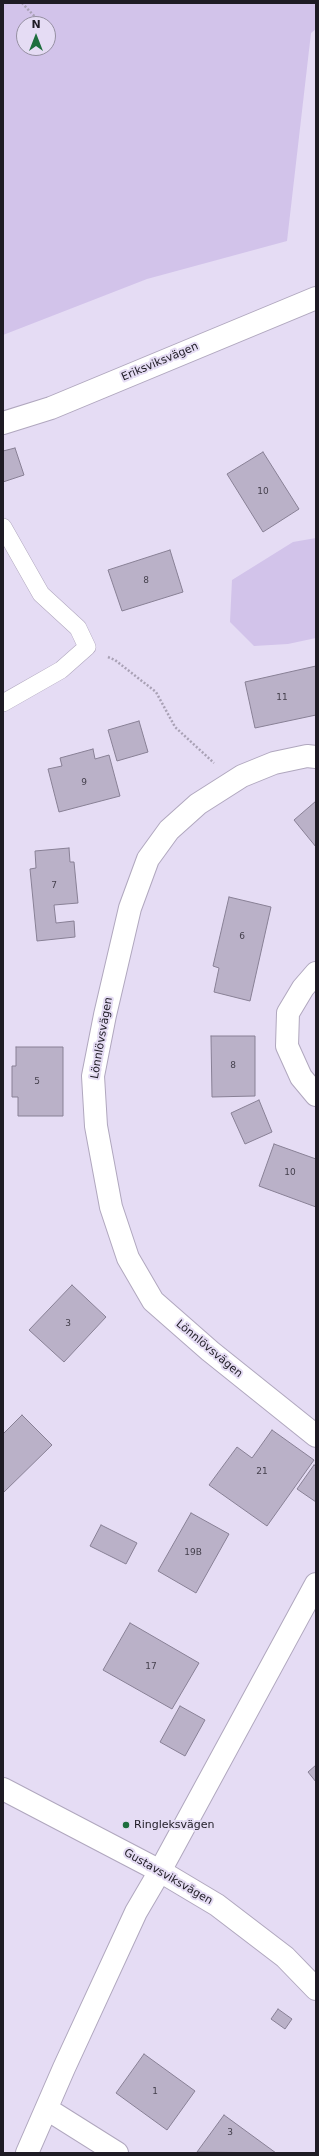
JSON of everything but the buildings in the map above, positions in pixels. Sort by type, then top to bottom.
[{"type":"street","name":"Eriksviksvägen","points":[[3,423],[51,408],[316,298]]},
{"type":"street","name":"Lönnlövsvägen","points":[[316,757],[307,756],[274,763],[233,781],[198,804],[169,830],[148,859],[130,908],[104,1015],[93,1076],[96,1126],[111,1207],[128,1258],[153,1301],[210,1351],[316,1436]]},
{"type":"street","points":[[316,973],[302,988],[288,1013],[287,1046],[301,1077],[316,1095]]},
{"type":"street","points":[[27,2153],[64,2068],[136,1912],[160,1871],[316,1584]]},
{"type":"street","name":"Gustavsviksvägen","points":[[3,1789],[160,1871],[217,1905],[285,1957],[316,1989]]},
{"type":"street","points":[[47,2109],[117,2153]]},
{"type":"lane","points":[[3,527],[41,594],[78,628],[87,646],[61,670],[3,703]]},
{"type":"path","points":[[22,3],[35,16]]},
{"type":"path","points":[[87,646],[115,660],[156,692],[175,727],[233,781]]},
{"type":"shaded area","points":[[3,3],[316,3],[316,29],[311,33],[287,241],[147,279],[3,335]]},
{"type":"shaded area","points":[[316,538],[316,638],[288,644],[254,646],[230,622],[232,580],[293,542]]},
{"type":"place","name":"Ringleksvägen","points":[[126,1825]]}]
